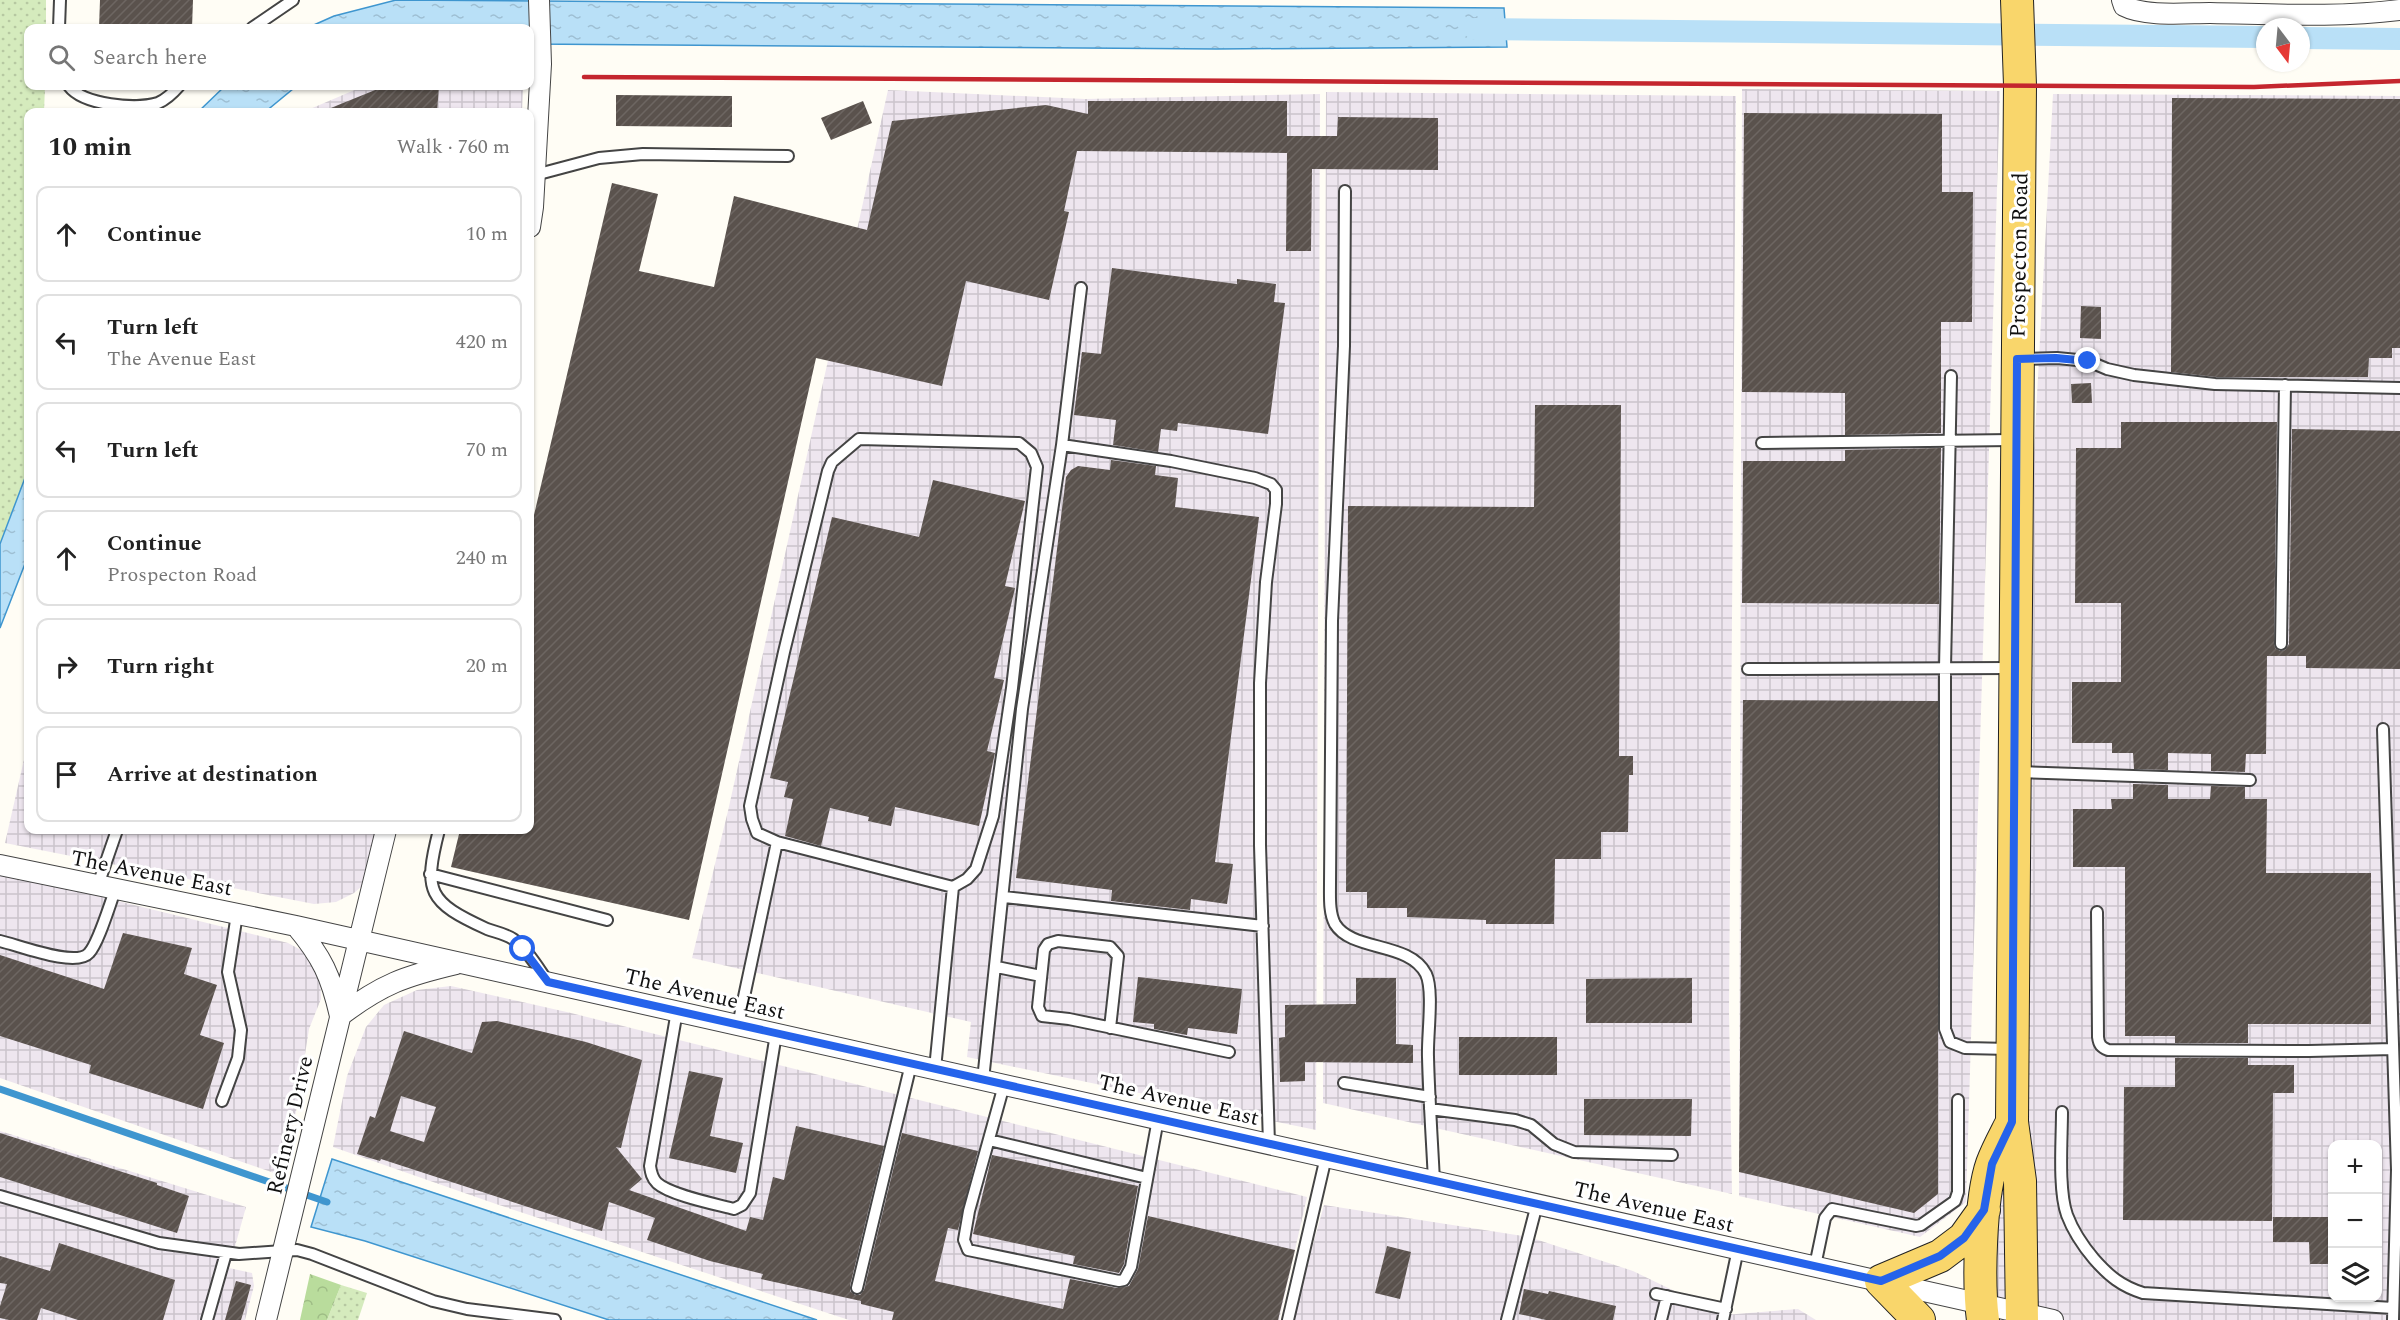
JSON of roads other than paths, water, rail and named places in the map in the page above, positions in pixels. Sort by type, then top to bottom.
[{"type":"main road","name":"Prospecton Road","points":[[2017,0],[2020,64],[2012,1122],[2020,1181],[2022,1316]]},
{"type":"main road","points":[[1982,1312],[1984,1210],[1992,1164],[2012,1122]]},
{"type":"main road","points":[[1919,1320],[1881,1281],[1940,1256],[1964,1238],[1984,1210]]},
{"type":"street","points":[[534,183],[541,64],[539,0]]},
{"type":"street","points":[[2122,0],[2124,6],[2129,9],[2152,12],[2299,14],[2400,10]]},
{"type":"street","name":"Refinery Drive","points":[[266,1320],[385,834]]},
{"type":"street","name":"The Avenue East","points":[[0,865],[296,926],[1815,1266],[1881,1281],[1982,1312],[2053,1320]]},
{"type":"street","points":[[296,926],[316,951],[327,971],[340,1016],[369,994],[393,982],[460,963]]},
{"type":"lane","points":[[59,24],[60,0]]},
{"type":"lane","points":[[258,24],[293,0]]},
{"type":"lane","points":[[74,90],[96,100],[135,106],[157,103],[169,97],[175,90]]},
{"type":"lane","points":[[535,175],[599,158],[643,154],[788,156]]},
{"type":"lane","points":[[1345,191],[1344,346],[1332,621],[1331,913],[1343,933],[1397,952],[1417,963],[1425,974],[1429,985],[1428,1056],[1434,1181]]},
{"type":"lane","points":[[983,1080],[997,967],[1022,709],[1062,445],[1081,288]]},
{"type":"lane","points":[[2017,359],[2056,358],[2088,361],[2107,369],[2162,380],[2215,384],[2400,387]]},
{"type":"lane","points":[[1951,376],[1945,668],[1945,1029],[1950,1042],[1965,1048],[2012,1049]]},
{"type":"lane","points":[[2281,644],[2285,385]]},
{"type":"lane","points":[[859,439],[1019,443],[1031,453],[1037,467],[1012,688],[993,816],[984,850],[976,869],[968,879],[953,887],[777,842],[758,833],[752,819],[750,806],[784,652],[832,462],[859,439]]},
{"type":"lane","points":[[1762,443],[2016,440]]},
{"type":"lane","points":[[1062,445],[1171,461],[1255,478],[1271,484],[1276,490],[1266,582],[1260,683],[1260,845],[1269,1144]]},
{"type":"lane","points":[[1748,669],[2015,668]]},
{"type":"lane","points":[[2383,729],[2398,1170],[2393,1320]]},
{"type":"lane","points":[[2014,772],[2250,780]]},
{"type":"lane","points":[[0,941],[68,958],[84,957],[89,953],[94,944],[116,834]]},
{"type":"lane","points":[[438,834],[430,874],[431,886],[436,897],[461,917],[512,938],[548,982]]},
{"type":"lane","points":[[738,1025],[777,842]]},
{"type":"lane","points":[[430,874],[607,920]]},
{"type":"lane","points":[[935,1069],[953,887]]},
{"type":"lane","points":[[1004,897],[1263,926]]},
{"type":"lane","points":[[2097,912],[2098,1037],[2099,1044],[2103,1048],[2108,1050],[2298,1051],[2393,1049]]},
{"type":"lane","points":[[222,1101],[237,1058],[241,1030],[228,972],[237,914]]},
{"type":"lane","points":[[1110,1028],[1118,956],[1115,950],[1054,941],[1048,944],[1044,950],[1038,1007],[1042,1016],[1229,1052]]},
{"type":"lane","points":[[997,967],[1041,976]]},
{"type":"lane","points":[[677,1011],[650,1166],[651,1175],[656,1183],[666,1190],[734,1209],[742,1205],[750,1193],[776,1034]]},
{"type":"lane","points":[[857,1288],[911,1064]]},
{"type":"lane","points":[[1344,1083],[1430,1097]]},
{"type":"lane","points":[[1004,1085],[964,1240],[968,1250],[1119,1281],[1124,1280],[1131,1267],[1158,1119]]},
{"type":"lane","points":[[1815,1266],[1825,1218],[1832,1209],[1916,1226],[1921,1225],[1955,1201],[1958,1192],[1959,1100]]},
{"type":"lane","points":[[1430,1109],[1515,1119],[1531,1125],[1554,1144],[1574,1152],[1672,1155]]},
{"type":"lane","points":[[2062,1112],[2061,1174],[2066,1214],[2083,1245],[2112,1278],[2126,1287],[2143,1293],[2393,1308]]},
{"type":"lane","points":[[989,1140],[1148,1178]]},
{"type":"lane","points":[[1288,1320],[1326,1157]]},
{"type":"lane","points":[[0,1196],[159,1243],[239,1254],[297,1250],[433,1301],[504,1315],[555,1320]]},
{"type":"lane","points":[[1508,1320],[1537,1204]]},
{"type":"lane","points":[[1661,1320],[1661,1295],[1724,1314],[1738,1249]]},
{"type":"lane","points":[[207,1320],[226,1252]]},
{"type":"water","points":[[396,0],[1504,8],[1507,47],[1217,49],[534,44],[534,24],[316,24],[334,16]]},
{"type":"water","points":[[221,90],[292,90],[270,108],[202,108]]},
{"type":"water","points":[[24,481],[24,566],[0,628],[0,544]]},
{"type":"water","points":[[332,1159],[817,1320],[609,1320],[365,1241],[311,1227]]},
{"type":"waterway","points":[[1475,29],[2256,37]]},
{"type":"waterway","points":[[2310,38],[2400,39]]},
{"type":"waterway","points":[[0,1089],[327,1202]]},
{"type":"railway","points":[[584,77],[2254,87],[2400,81]]}]
